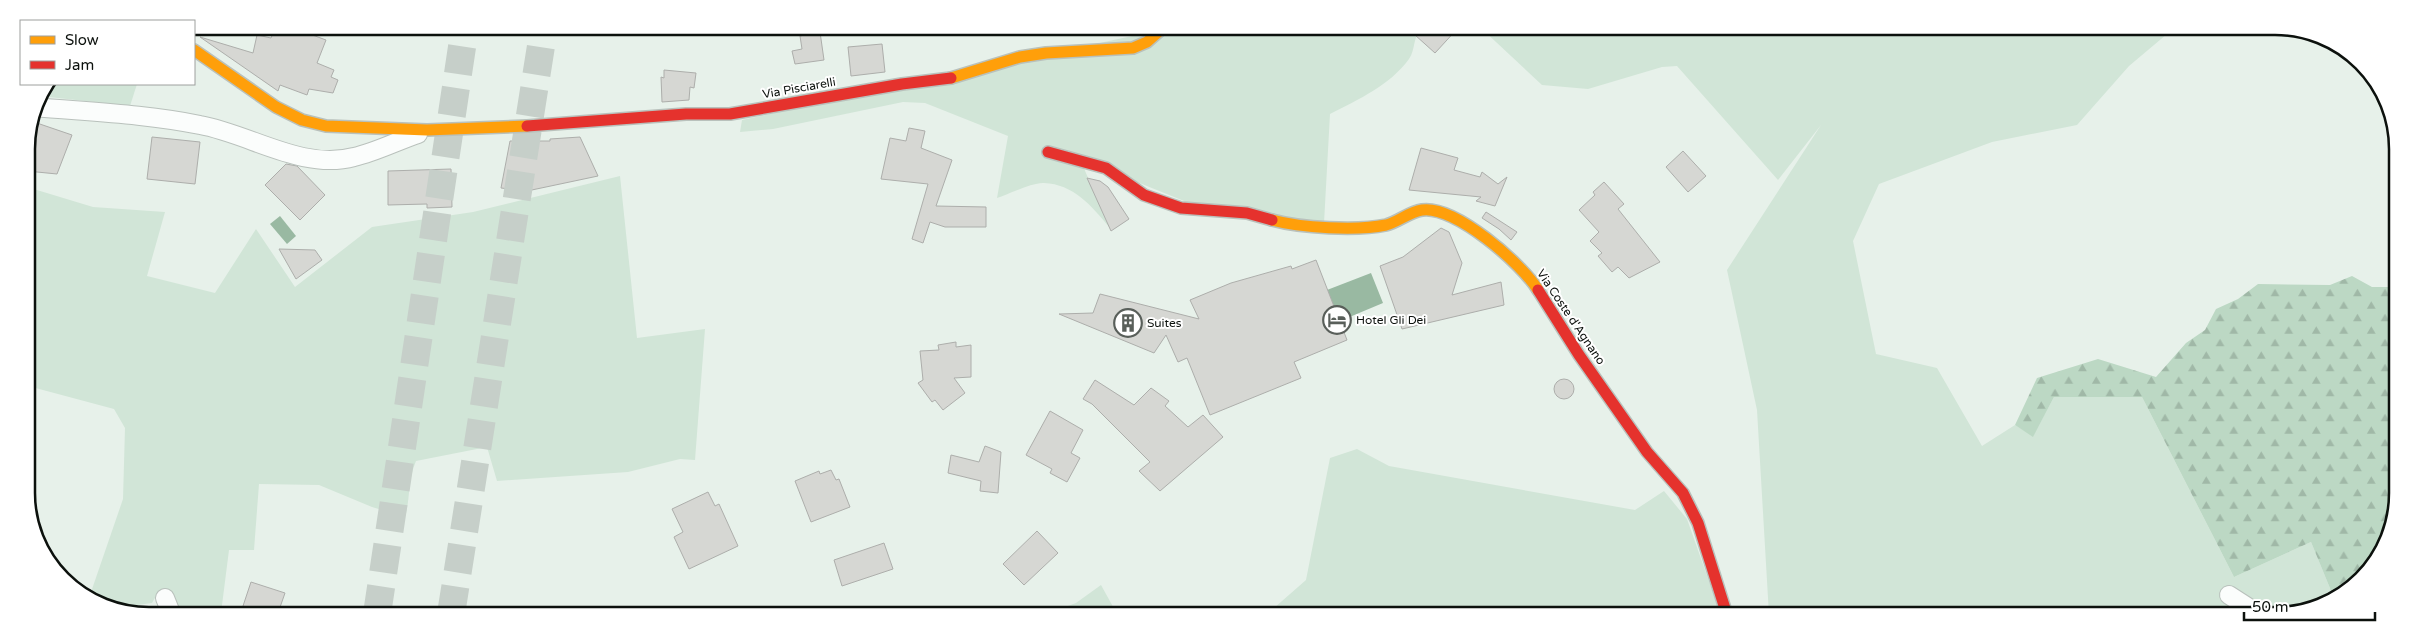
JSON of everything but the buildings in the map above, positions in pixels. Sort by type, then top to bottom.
[{"type":"street","name":"Via Pisciarelli","points":[[195,51],[276,107],[302,120],[326,126],[428,130],[537,126],[686,114],[730,114],[902,84],[955,78],[1020,57],[1046,53],[1132,48],[1147,42],[1155,35]]},
{"type":"street","points":[[43,108],[163,118],[203,125],[280,150],[329,160],[353,158],[428,130]]},
{"type":"street","name":"Via Coste d'Agnano","points":[[1048,152],[1106,168],[1144,196],[1182,208],[1246,213],[1289,225],[1369,228],[1389,224],[1422,210],[1447,214],[1491,240],[1533,282],[1576,351],[1647,452],[1683,493],[1698,524],[1724,607]]},
{"type":"street","points":[[2229,594],[2247,607]]},
{"type":"shaded area","points":[[1137,35],[1418,35],[1409,59],[1392,77],[1373,91],[1330,114],[1324,223],[1189,203],[1080,159],[1109,227],[1089,204],[1073,192],[1054,184],[1034,184],[997,198],[1008,136],[925,103],[903,102],[773,129],[740,132],[742,120]]},
{"type":"shaded area","points":[[1488,35],[2166,35],[2129,66],[2077,125],[1992,142],[1879,184],[1853,241],[1876,354],[1937,368],[1982,446],[2015,425],[2033,436],[2054,397],[2142,397],[2234,577],[2311,542],[2332,592],[2304,603],[2282,607],[1769,607],[1757,410],[1727,270],[1821,125],[1778,180],[1677,66],[1662,67],[1588,89],[1542,85]]},
{"type":"shaded area","points":[[55,85],[137,85],[130,106],[48,97]]},
{"type":"shaded area","points":[[620,176],[637,338],[705,329],[695,460],[680,459],[628,472],[497,481],[487,447],[416,461],[411,476],[405,517],[372,507],[319,485],[259,484],[254,550],[229,550],[222,607],[174,607],[167,593],[156,596],[152,603],[132,606],[91,591],[123,499],[125,428],[114,409],[35,388],[35,189],[93,207],[165,212],[147,276],[215,293],[256,229],[295,287],[372,227],[473,212]]},
{"type":"shaded area","points":[[280,216],[296,236],[287,244],[270,224]]},
{"type":"shaded area","points":[[1371,273],[1383,303],[1340,321],[1327,290]]},
{"type":"shaded area","points":[[1357,449],[1389,466],[1635,510],[1664,491],[1687,519],[1718,607],[1275,607],[1306,580],[1330,458]]},
{"type":"shaded area","points":[[1101,585],[1113,607],[1065,607],[1076,603]]},
{"type":"green space","points":[[2352,276],[2372,287],[2389,287],[2389,500],[2387,515],[2374,550],[2350,579],[2332,592],[2311,542],[2234,577],[2142,397],[2054,397],[2033,437],[2015,425],[2037,378],[2098,359],[2156,377],[2186,343],[2205,330],[2216,309],[2238,299],[2258,284],[2330,285]]},
{"type":"tunnel","points":[[378,607],[464,35]]},
{"type":"tunnel","points":[[452,607],[543,35]]},
{"type":"traffic: slow","points":[[951,78],[1020,57],[1046,53],[1133,48],[1147,42],[1155,35]]},
{"type":"traffic: slow","points":[[195,51],[276,107],[302,120],[326,126],[427,130],[527,126]]},
{"type":"traffic: slow","points":[[1272,220],[1313,227],[1360,228],[1386,225],[1422,210],[1436,211],[1469,226],[1486,238],[1518,266],[1538,290]]},
{"type":"traffic: jam","points":[[527,126],[686,114],[730,114],[902,84],[951,78]]},
{"type":"traffic: jam","points":[[1048,152],[1106,168],[1144,195],[1181,208],[1247,213],[1272,220]]},
{"type":"traffic: jam","points":[[1538,290],[1579,355],[1647,452],[1683,493],[1698,523],[1724,607]]},
{"type":"place","name":"Hotel Gli Dei","points":[[1337,320]]},
{"type":"place","name":"Suites","points":[[1128,323]]}]
